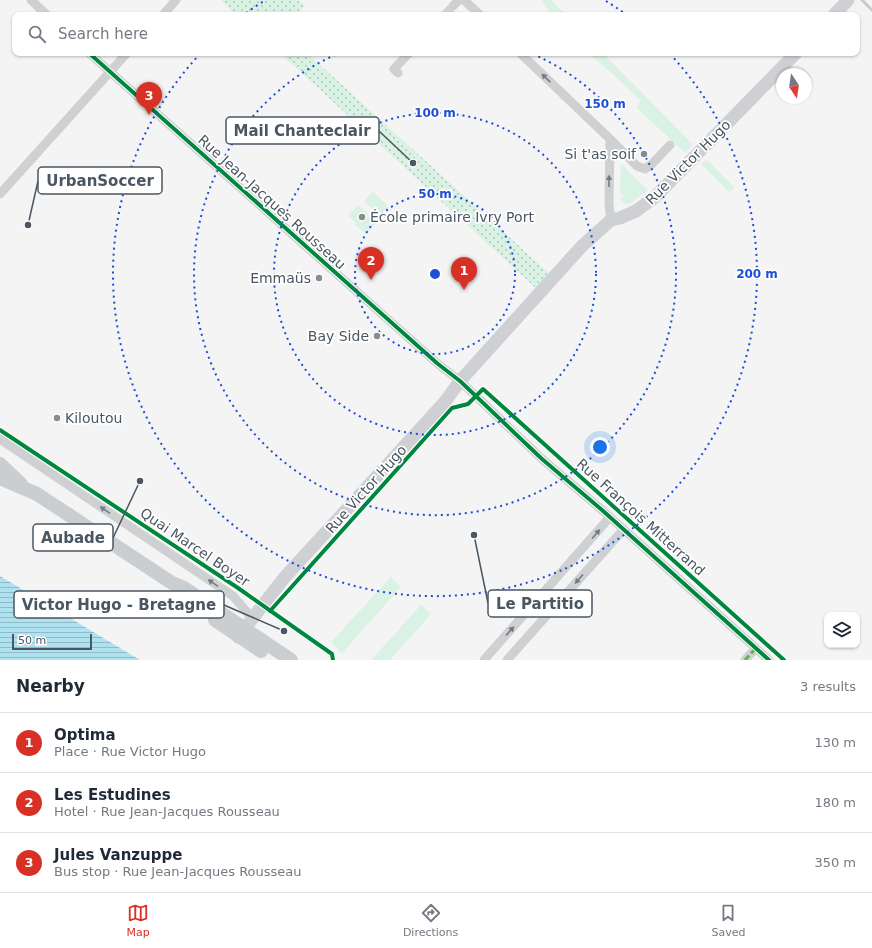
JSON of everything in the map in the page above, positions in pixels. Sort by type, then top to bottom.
[{"type":"main road","points":[[837,12],[848,0]]},
{"type":"main road","name":"Rue Victor Hugo","points":[[245,628],[271,594],[447,400],[460,381],[582,246],[611,220],[636,211],[655,197],[793,56]]},
{"type":"main road","points":[[0,464],[25,489]]},
{"type":"main road","name":"Quai Marcel Boyer","points":[[0,478],[37,494],[172,583],[189,604],[245,628],[292,660]]},
{"type":"main road","name":"Quai Marcel Boyer","points":[[245,628],[274,660]]},
{"type":"street","points":[[31,0],[44,12]]},
{"type":"street","points":[[166,12],[176,0]]},
{"type":"street","points":[[464,0],[477,12]]},
{"type":"street","name":"Rue Jean-Jacques Rousseau","points":[[92,56],[438,364],[460,381]]},
{"type":"street","points":[[0,194],[124,56]]},
{"type":"street","points":[[398,73],[394,69],[406,56]]},
{"type":"street","points":[[523,56],[637,166],[645,169],[670,145]]},
{"type":"street","points":[[610,139],[609,204],[611,220]]},
{"type":"street","name":"Rue François Mitterrand","points":[[460,381],[542,459],[624,529],[769,660]]},
{"type":"street","name":"Quai Marcel Boyer","points":[[0,439],[233,596],[245,628]]},
{"type":"street","points":[[486,659],[610,517]]},
{"type":"street","points":[[507,660],[624,529]]},
{"type":"street","points":[[745,660],[756,648]]},
{"type":"green space","points":[[221,0],[299,0],[305,6],[299,12],[232,12]]},
{"type":"green space","points":[[541,0],[551,0],[563,12],[550,12]]},
{"type":"green space","points":[[283,56],[310,56],[553,277],[540,292]]},
{"type":"green space","points":[[592,56],[606,56],[693,145],[685,153],[637,108],[640,100]]},
{"type":"green space","points":[[707,160],[735,188],[729,192],[701,164]]},
{"type":"green space","points":[[621,164],[648,190],[631,203],[626,204],[620,199],[624,195],[620,194]]},
{"type":"green space","points":[[373,192],[388,206],[380,216],[364,201]]},
{"type":"green space","points":[[358,205],[377,222],[366,234],[354,224],[356,223],[348,216]]},
{"type":"green space","points":[[391,577],[401,587],[342,653],[331,642]]},
{"type":"green space","points":[[421,605],[431,614],[390,660],[371,660]]},
{"type":"water","points":[[0,576],[140,660],[0,660]]},
{"type":"tunnel","points":[[448,12],[453,6]]},
{"type":"railway","points":[[862,0],[872,10]]},
{"type":"marked path","points":[[745,660],[756,648]]},
{"type":"cycle path","points":[[92,56],[438,364],[460,381],[542,459],[602,510],[769,660]]},
{"type":"cycle path","points":[[270,611],[452,408],[468,404],[483,389],[784,660]]},
{"type":"cycle path","points":[[0,430],[238,588],[332,654],[333,660]]},
{"type":"place","name":"Jules Vanzuppe","points":[[149,115]]},
{"type":"place","name":"Si t'as soif","points":[[644,154]]},
{"type":"place","name":"Mail Chanteclair","points":[[413,163]]},
{"type":"place","name":"École primaire Ivry Port","points":[[362,217]]},
{"type":"place","name":"UrbanSoccer","points":[[28,225]]},
{"type":"place","name":"Emmaüs","points":[[319,278]]},
{"type":"place","name":"Les Estudines","points":[[371,280]]},
{"type":"place","name":"Optima","points":[[464,290]]},
{"type":"place","name":"Bay Side","points":[[377,336]]},
{"type":"place","name":"Kiloutou","points":[[57,418]]},
{"type":"place","name":"Aubade","points":[[140,481]]},
{"type":"place","name":"Le Partitio","points":[[474,535]]},
{"type":"place","name":"Victor Hugo - Bretagne","points":[[284,631]]}]
